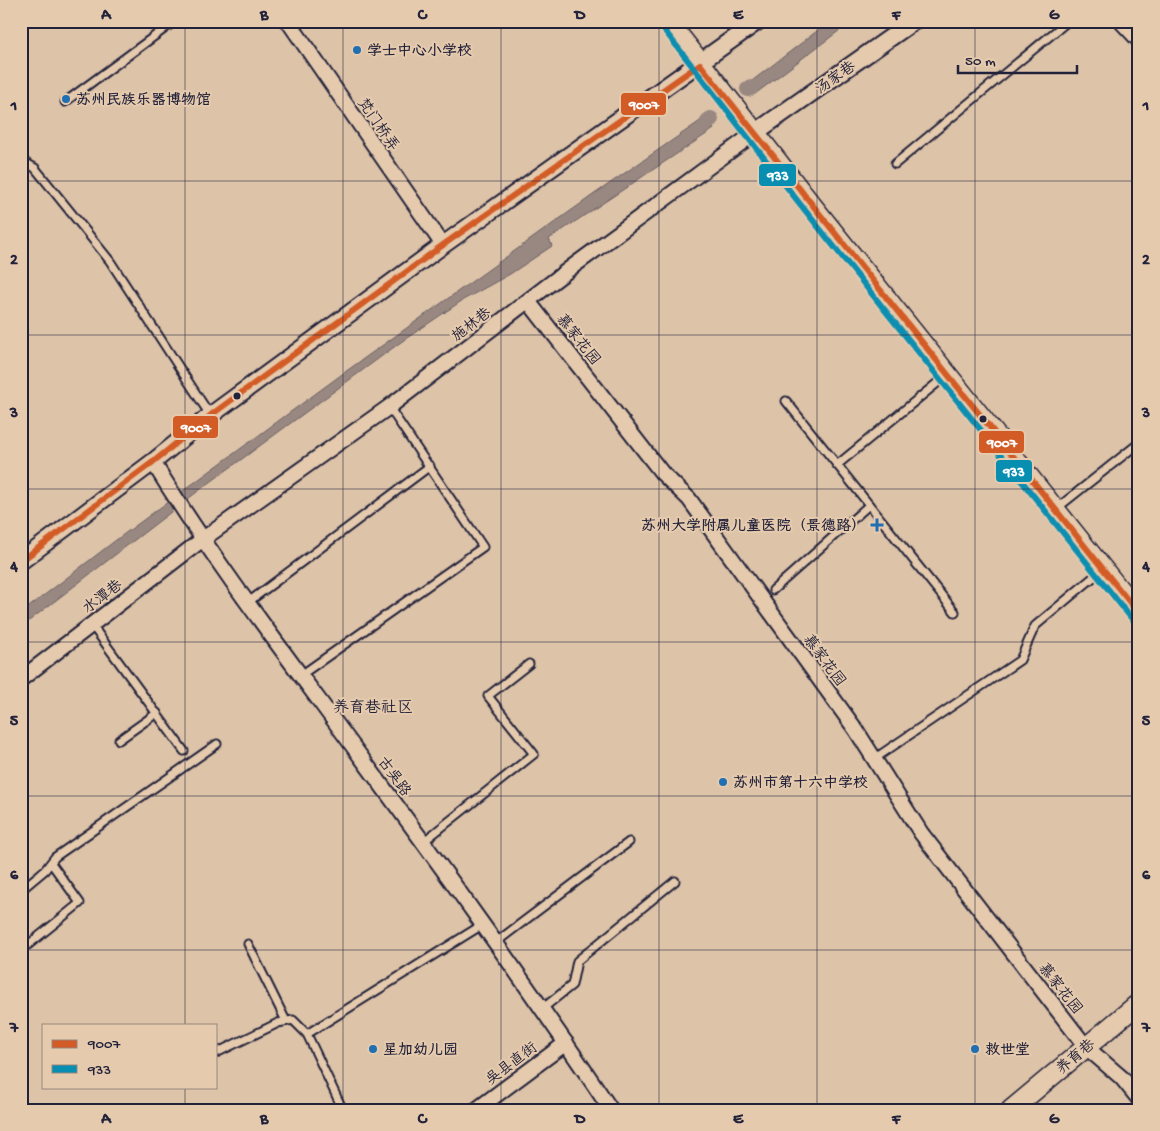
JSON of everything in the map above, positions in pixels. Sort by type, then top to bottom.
[{"type":"main road","points":[[668,21],[700,64],[1139,614]]},
{"type":"main road","name":"养育巷","points":[[1011,1110],[1139,1003]]},
{"type":"street","name":"梵门桥弄","points":[[288,21],[444,245]]},
{"type":"street","points":[[21,561],[153,462],[210,415],[758,21]]},
{"type":"street","name":"汤家巷","points":[[756,132],[914,21]]},
{"type":"street","points":[[1122,21],[1139,39]]},
{"type":"street","name":"施林巷","points":[[203,539],[389,408],[528,301],[756,132]]},
{"type":"street","name":"慕家花园","points":[[528,301],[662,473],[689,499],[856,730],[921,833],[1086,1047],[1122,1078],[1139,1099]]},
{"type":"street","name":"古吴路","points":[[153,462],[247,603],[423,842],[566,1043],[611,1110]]},
{"type":"street","name":"水潭巷","points":[[21,679],[203,539]]},
{"type":"street","name":"吴县直街","points":[[476,1110],[566,1043]]},
{"type":"lane","points":[[64,102],[175,21]]},
{"type":"lane","points":[[895,164],[1068,21]]},
{"type":"lane","points":[[21,160],[36,168],[110,261],[210,415]]},
{"type":"lane","points":[[837,465],[947,374]]},
{"type":"lane","points":[[786,401],[955,612]]},
{"type":"lane","points":[[301,675],[483,547],[389,408]]},
{"type":"lane","points":[[1056,510],[1139,443]]},
{"type":"lane","points":[[247,603],[430,466]]},
{"type":"lane","points":[[773,590],[869,505]]},
{"type":"lane","points":[[874,759],[1020,660],[1034,626],[1102,570]]},
{"type":"lane","points":[[91,624],[184,751]]},
{"type":"lane","points":[[423,842],[534,754],[488,696],[529,664]]},
{"type":"lane","points":[[119,740],[157,713]]},
{"type":"lane","points":[[21,890],[51,864],[55,858],[217,744]]},
{"type":"lane","points":[[495,943],[629,842]]},
{"type":"lane","points":[[21,937],[28,945],[80,903],[51,864]]},
{"type":"lane","points":[[542,1009],[572,985],[577,961],[675,881]]},
{"type":"lane","points":[[307,1034],[482,925]]},
{"type":"lane","points":[[248,944],[286,1021]]},
{"type":"lane","points":[[218,1052],[278,1023],[294,1020],[307,1034],[343,1110]]},
{"type":"shaded area","points":[[830,21],[852,21],[755,94],[748,84]]},
{"type":"shaded area","points":[[706,117],[714,129],[549,239],[552,246],[510,274],[463,300],[401,342],[197,492],[21,627],[21,613],[116,540],[345,372]]},
{"type":"transit line","name":"933","points":[[661,26],[800,204],[1132,619]]},
{"type":"transit line","name":"9007","points":[[21,561],[153,462],[211,415],[443,245],[700,64],[1139,614]]},
{"type":"place","name":"学士中心小学校","points":[[357,50]]},
{"type":"place","name":"苏州民族乐器博物馆","points":[[66,99]]},
{"type":"place","name":"苏州大学附属儿童医院（景德路）","points":[[877,525]]},
{"type":"place","name":"苏州市第十六中学校","points":[[723,782]]},
{"type":"place","name":"星加幼儿园","points":[[373,1049]]},
{"type":"place","name":"救世堂","points":[[975,1049]]},
{"type":"district","name":"养育巷社区","points":[[373,706]]}]
